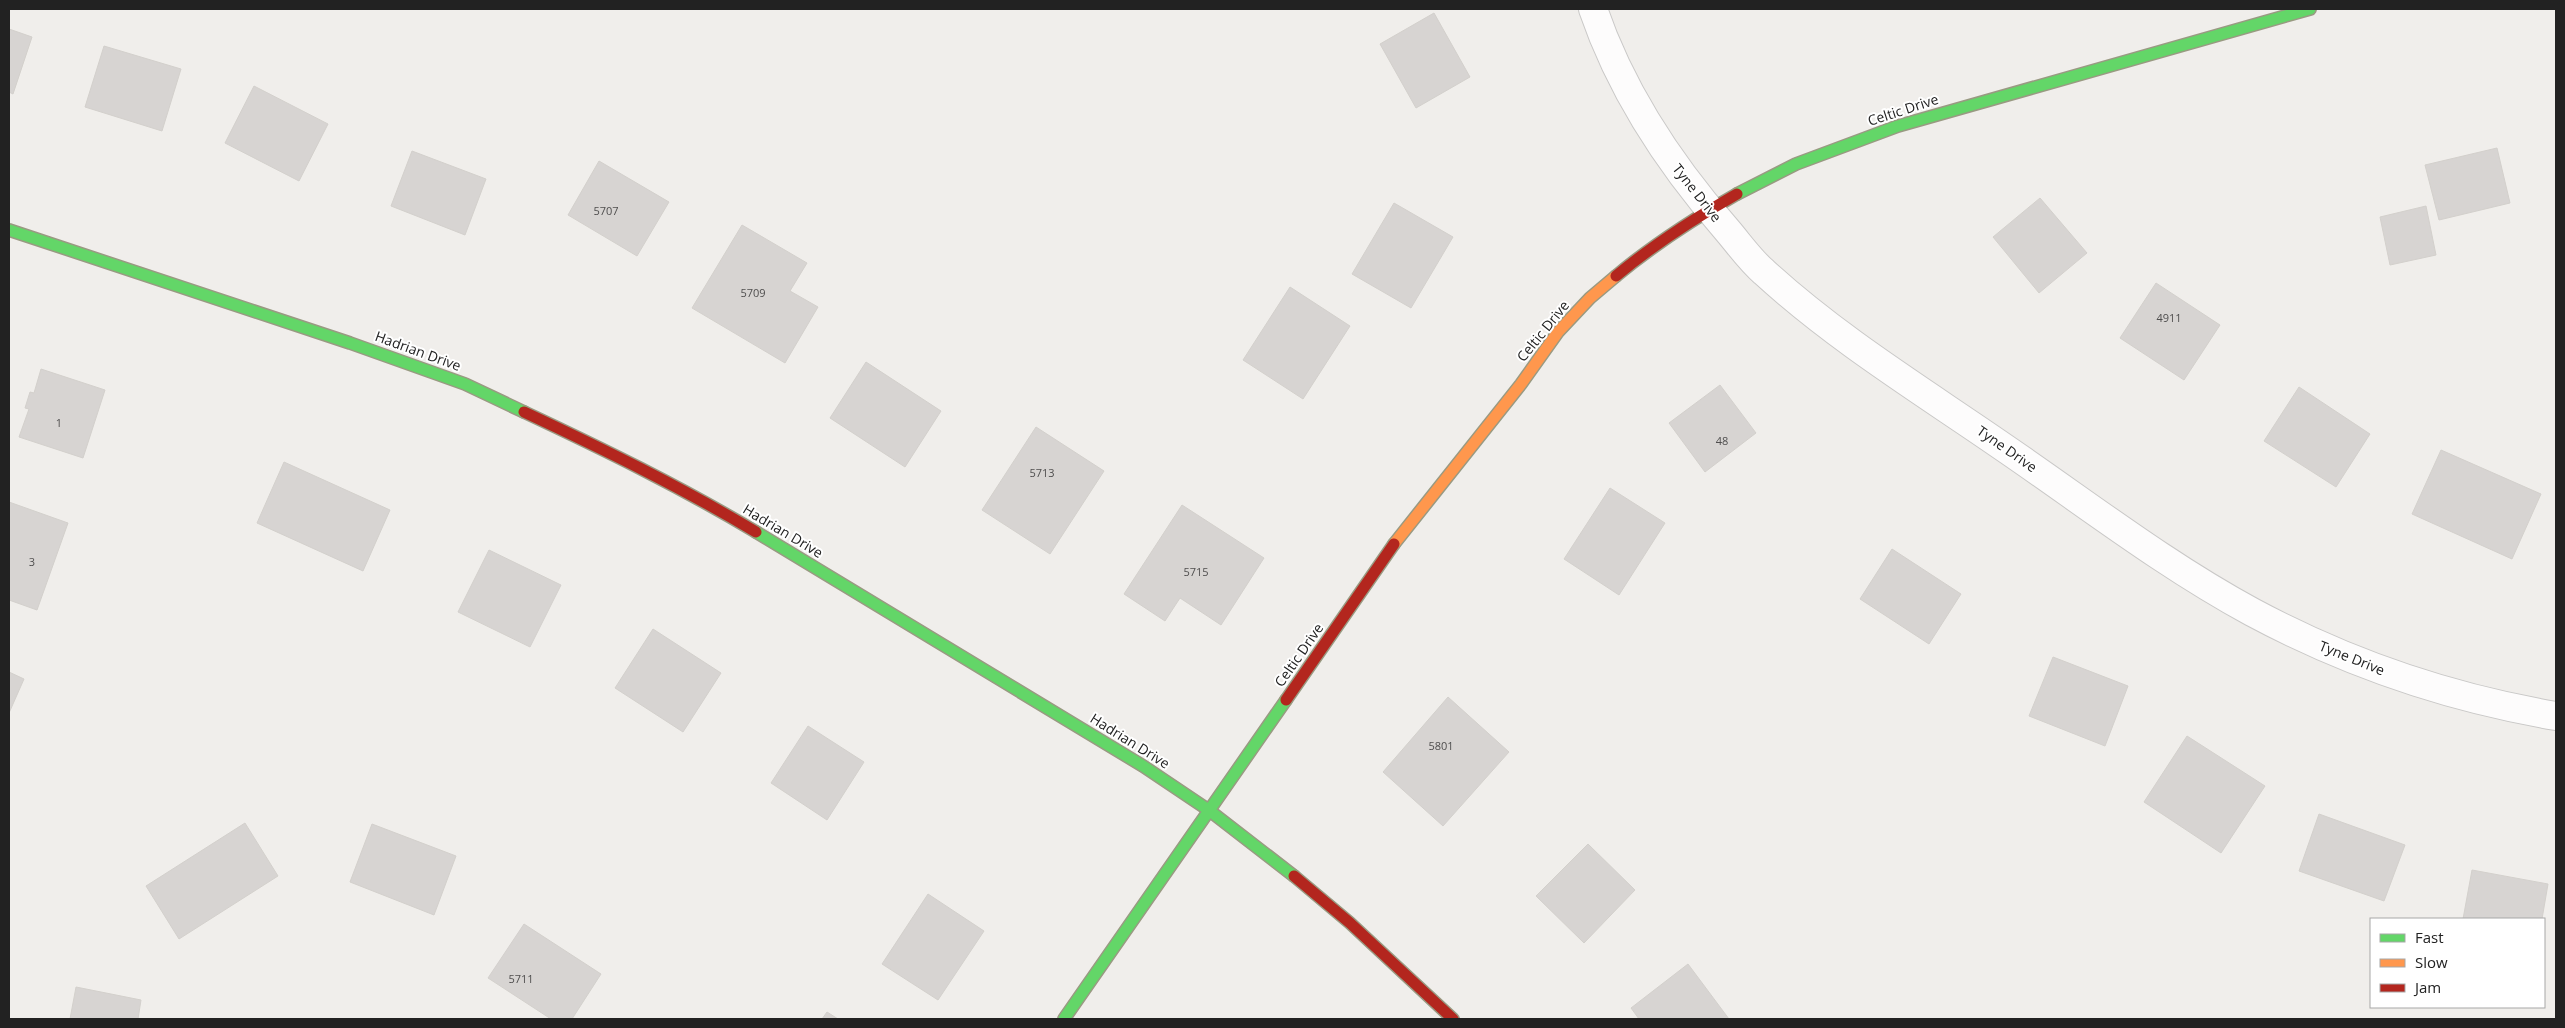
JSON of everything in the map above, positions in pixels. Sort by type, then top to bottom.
[{"type":"street","name":"Tyne Drive","points":[[1593,9],[1625,86],[1660,144],[1709,210],[1762,271],[1824,322],[2172,563],[2251,611],[2315,643],[2379,669],[2509,708],[2556,716]]},
{"type":"street","name":"Celtic Drive","points":[[1064,1019],[1404,530],[1521,384],[1558,332],[1590,298],[1639,257],[1709,210],[1796,164],[1898,126],[2310,9]]},
{"type":"street","name":"Hadrian Drive","points":[[9,230],[350,343],[465,384],[604,449],[700,499],[1143,766],[1210,811],[1350,922],[1453,1019]]},
{"type":"building","points":[[1434,13],[1470,77],[1416,108],[1380,44]]},
{"type":"building","points":[[9,29],[32,37],[13,94],[9,92]]},
{"type":"building","points":[[104,46],[181,69],[162,131],[85,107]]},
{"type":"building","points":[[254,86],[328,124],[299,181],[225,143]]},
{"type":"building","points":[[2497,148],[2510,203],[2439,220],[2425,165]]},
{"type":"building","points":[[412,151],[486,179],[465,235],[391,206]]},
{"type":"building","points":[[599,161],[669,202],[637,256],[568,215]]},
{"type":"building","points":[[2040,198],[2087,253],[2039,293],[1993,237]]},
{"type":"building","points":[[1394,203],[1453,237],[1411,308],[1352,274]]},
{"type":"building","points":[[2426,206],[2436,255],[2390,265],[2380,217]]},
{"type":"building","points":[[742,225],[807,263],[790,291],[818,307],[785,363],[692,308]]},
{"type":"building","points":[[2156,283],[2220,325],[2184,380],[2120,338]]},
{"type":"building","points":[[1290,287],[1350,326],[1303,399],[1243,360]]},
{"type":"building","points":[[866,362],[941,411],[905,467],[830,418]]},
{"type":"building","points":[[41,369],[105,390],[83,458],[19,437],[29,409],[25,408],[30,392],[34,393]]},
{"type":"building","points":[[1720,385],[1756,433],[1705,472],[1669,423]]},
{"type":"building","points":[[2299,387],[2370,434],[2336,487],[2264,441]]},
{"type":"building","points":[[1036,427],[1104,471],[1050,554],[982,510]]},
{"type":"building","points":[[2441,450],[2541,494],[2512,559],[2412,514]]},
{"type":"building","points":[[284,462],[390,510],[363,571],[257,523]]},
{"type":"building","points":[[1610,488],[1665,523],[1619,595],[1564,559]]},
{"type":"building","points":[[9,502],[68,523],[37,610],[9,600]]},
{"type":"building","points":[[1182,505],[1264,558],[1221,625],[1180,598],[1165,621],[1124,594]]},
{"type":"building","points":[[1892,549],[1961,594],[1929,644],[1860,599]]},
{"type":"building","points":[[489,550],[561,585],[530,647],[458,612]]},
{"type":"building","points":[[653,629],[721,673],[683,732],[615,688]]},
{"type":"building","points":[[2053,657],[2128,686],[2105,746],[2029,716]]},
{"type":"building","points":[[9,672],[24,679],[9,713]]},
{"type":"building","points":[[1448,697],[1509,752],[1443,826],[1383,772]]},
{"type":"building","points":[[808,726],[864,762],[827,820],[771,783]]},
{"type":"building","points":[[2187,736],[2265,786],[2221,853],[2144,802]]},
{"type":"building","points":[[2319,814],[2405,845],[2384,901],[2299,871]]},
{"type":"building","points":[[245,823],[278,876],[179,939],[146,886]]},
{"type":"building","points":[[372,824],[456,856],[434,915],[350,882]]},
{"type":"building","points":[[1588,844],[1635,890],[1584,943],[1536,896]]},
{"type":"building","points":[[2472,870],[2548,884],[2542,918],[2463,918]]},
{"type":"building","points":[[928,894],[984,931],[938,1000],[882,964]]},
{"type":"building","points":[[524,924],[601,974],[572,1019],[551,1019],[488,978]]},
{"type":"building","points":[[1688,964],[1729,1019],[1639,1019],[1631,1008]]},
{"type":"building","points":[[76,987],[141,1000],[138,1019],[70,1019]]},
{"type":"building","points":[[827,1012],[838,1019],[822,1019]]},
{"type":"traffic: fast","points":[[1737,194],[1796,164],[1898,126],[2310,9]]},
{"type":"traffic: fast","points":[[9,230],[350,343],[465,384],[524,412]]},
{"type":"traffic: fast","points":[[756,532],[1143,766],[1210,811],[1294,876]]},
{"type":"traffic: fast","points":[[1064,1019],[1286,700]]},
{"type":"traffic: slow","points":[[1394,544],[1521,384],[1558,332],[1590,298],[1616,276]]},
{"type":"traffic: jam","points":[[1616,276],[1675,232],[1737,194]]},
{"type":"traffic: jam","points":[[524,412],[641,469],[699,499],[756,532]]},
{"type":"traffic: jam","points":[[1286,700],[1394,544]]},
{"type":"traffic: jam","points":[[1294,876],[1350,923],[1453,1019]]}]
